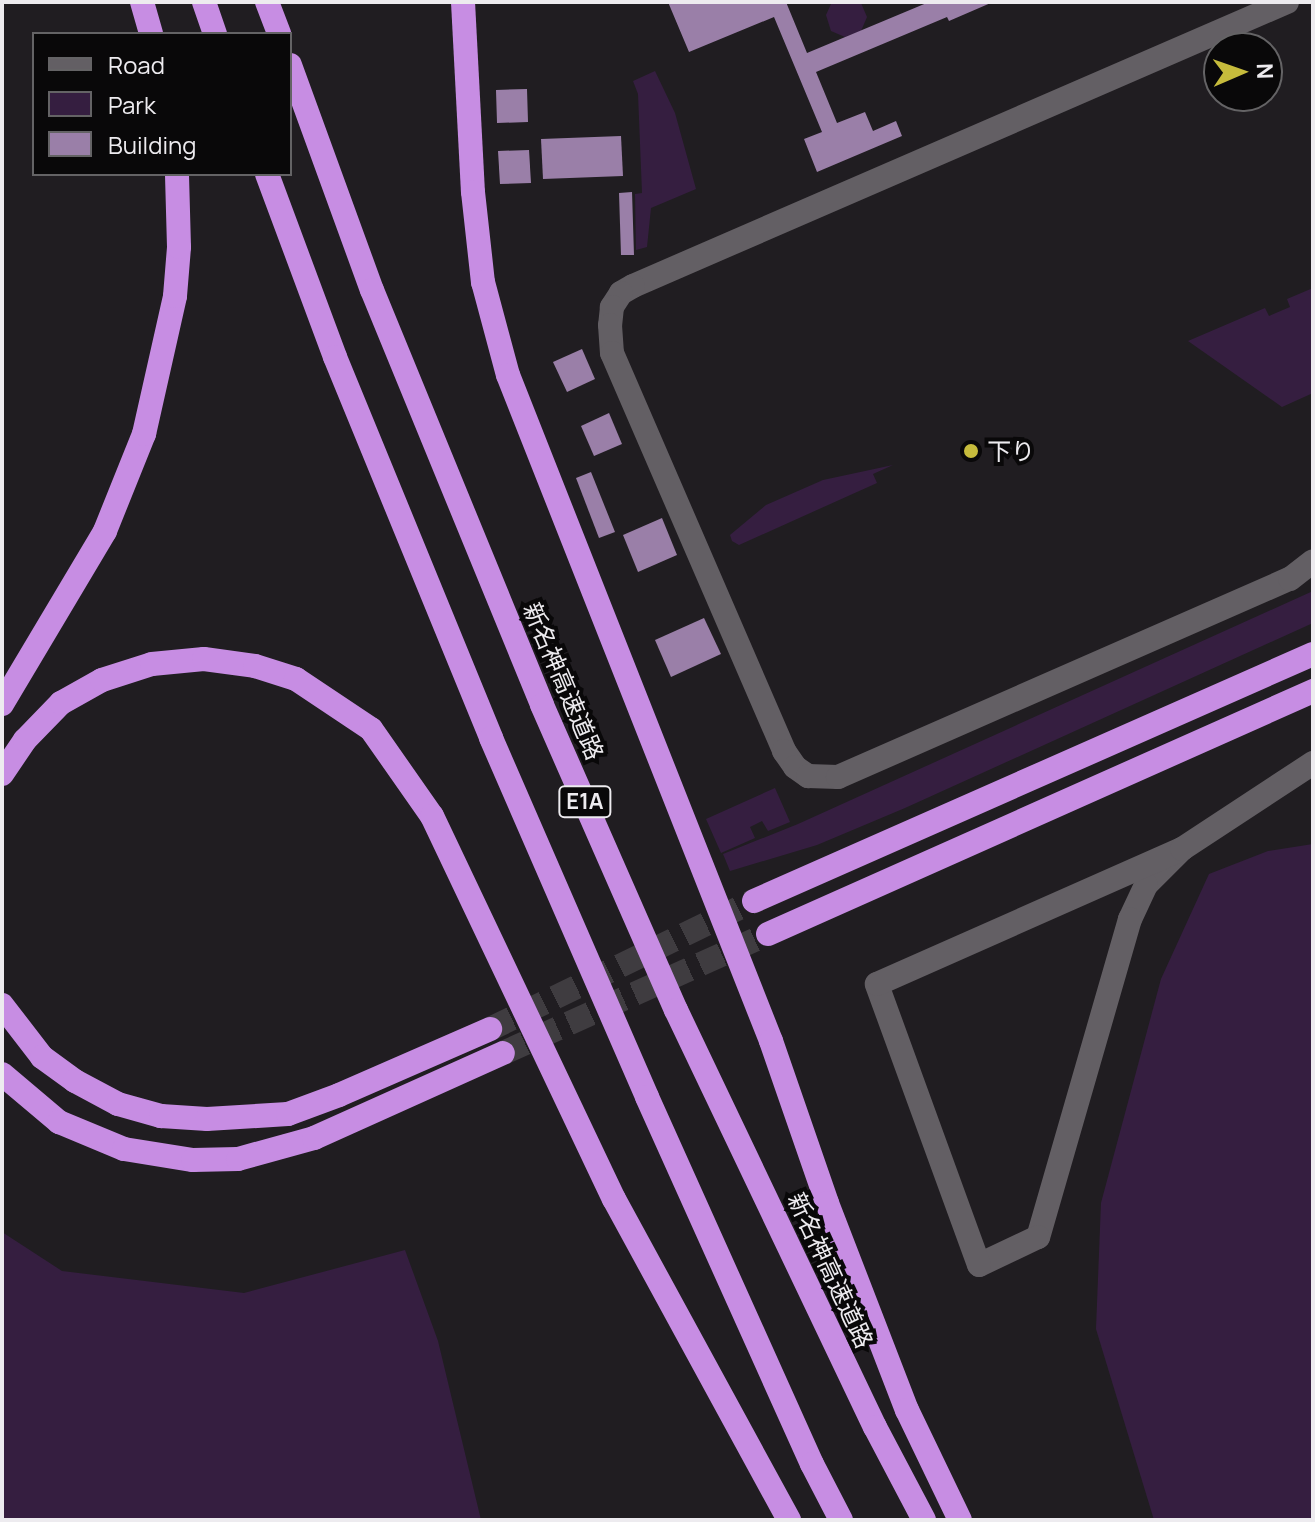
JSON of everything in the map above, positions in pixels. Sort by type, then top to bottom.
[{"type":"highway","points":[[142,2],[150,32]]},
{"type":"highway","points":[[204,2],[214,32]]},
{"type":"highway","points":[[267,2],[278,32]]},
{"type":"highway","points":[[463,2],[473,192],[483,282],[508,375],[771,1041],[827,1203],[907,1410],[960,1520]]},
{"type":"highway","name":"新名神高速道路","points":[[292,70],[372,290],[542,705],[676,1010],[868,1412],[924,1520]]},
{"type":"highway","points":[[2,704],[105,531],[144,434],[175,296],[179,247],[177,176]]},
{"type":"highway","name":"E1A","points":[[268,176],[335,357],[491,738],[647,1097],[812,1464],[841,1520]]},
{"type":"highway","points":[[754,901],[1313,654]]},
{"type":"highway","points":[[2,774],[25,740],[61,703],[102,680],[152,664],[204,659],[269,670],[296,679],[371,729],[432,816],[614,1199],[789,1520]]},
{"type":"highway","points":[[768,934],[1313,691]]},
{"type":"highway","points":[[2,1005],[42,1057],[75,1081],[118,1104],[161,1116],[207,1119],[288,1114],[490,1029]]},
{"type":"highway","points":[[2,1074],[59,1122],[124,1149],[193,1160],[238,1159],[314,1138],[503,1053]]},
{"type":"street","points":[[1287,2],[633,286],[621,293],[612,307],[610,325],[612,353],[784,751],[795,767],[808,776],[838,777],[1290,579],[1313,561]]},
{"type":"street","points":[[1182,849],[1146,885],[1130,919],[1038,1237],[979,1265],[877,984],[1182,849],[1313,763]]},
{"type":"green space","points":[[861,3],[867,17],[861,31],[845,37],[831,31],[826,15],[831,4]]},
{"type":"green space","points":[[655,71],[675,113],[696,189],[651,208],[647,247],[636,250],[635,194],[642,193],[638,94],[633,81]]},
{"type":"green space","points":[[1313,288],[1313,393],[1282,407],[1188,341],[1265,308],[1269,316],[1290,307],[1287,299]]},
{"type":"green space","points":[[893,465],[873,474],[877,483],[739,545],[732,541],[730,535],[766,505],[823,480]]},
{"type":"green space","points":[[1313,591],[1313,623],[905,808],[817,845],[730,871],[723,854],[798,824]]},
{"type":"green space","points":[[775,788],[790,822],[768,831],[762,821],[750,827],[755,838],[721,853],[706,819]]},
{"type":"green space","points":[[1313,844],[1313,1520],[1154,1520],[1096,1329],[1101,1203],[1161,979],[1209,874],[1268,851]]},
{"type":"green space","points":[[2,1232],[62,1271],[244,1293],[405,1250],[438,1341],[481,1520],[2,1520]]},
{"type":"building","points":[[668,2],[786,2],[807,53],[929,2],[993,2],[949,21],[947,17],[816,72],[837,123],[865,112],[873,131],[896,121],[902,136],[817,172],[804,139],[822,132],[774,17],[689,52]]},
{"type":"building","points":[[527,89],[528,122],[497,123],[496,90]]},
{"type":"building","points":[[621,136],[623,176],[543,179],[541,139]]},
{"type":"building","points":[[529,150],[531,183],[500,184],[498,151]]},
{"type":"building","points":[[632,192],[634,255],[621,255],[619,193]]},
{"type":"building","points":[[582,349],[595,379],[567,392],[553,362]]},
{"type":"building","points":[[609,413],[622,444],[594,456],[581,426]]},
{"type":"building","points":[[591,472],[615,532],[599,538],[576,478]]},
{"type":"building","points":[[662,518],[677,555],[638,572],[623,535]]},
{"type":"building","points":[[704,618],[721,654],[671,677],[655,640]]},
{"type":"tunnel","points":[[490,1029],[754,901]]},
{"type":"tunnel","points":[[503,1053],[768,934]]},
{"type":"place","name":"下り","points":[[971,451]]}]
